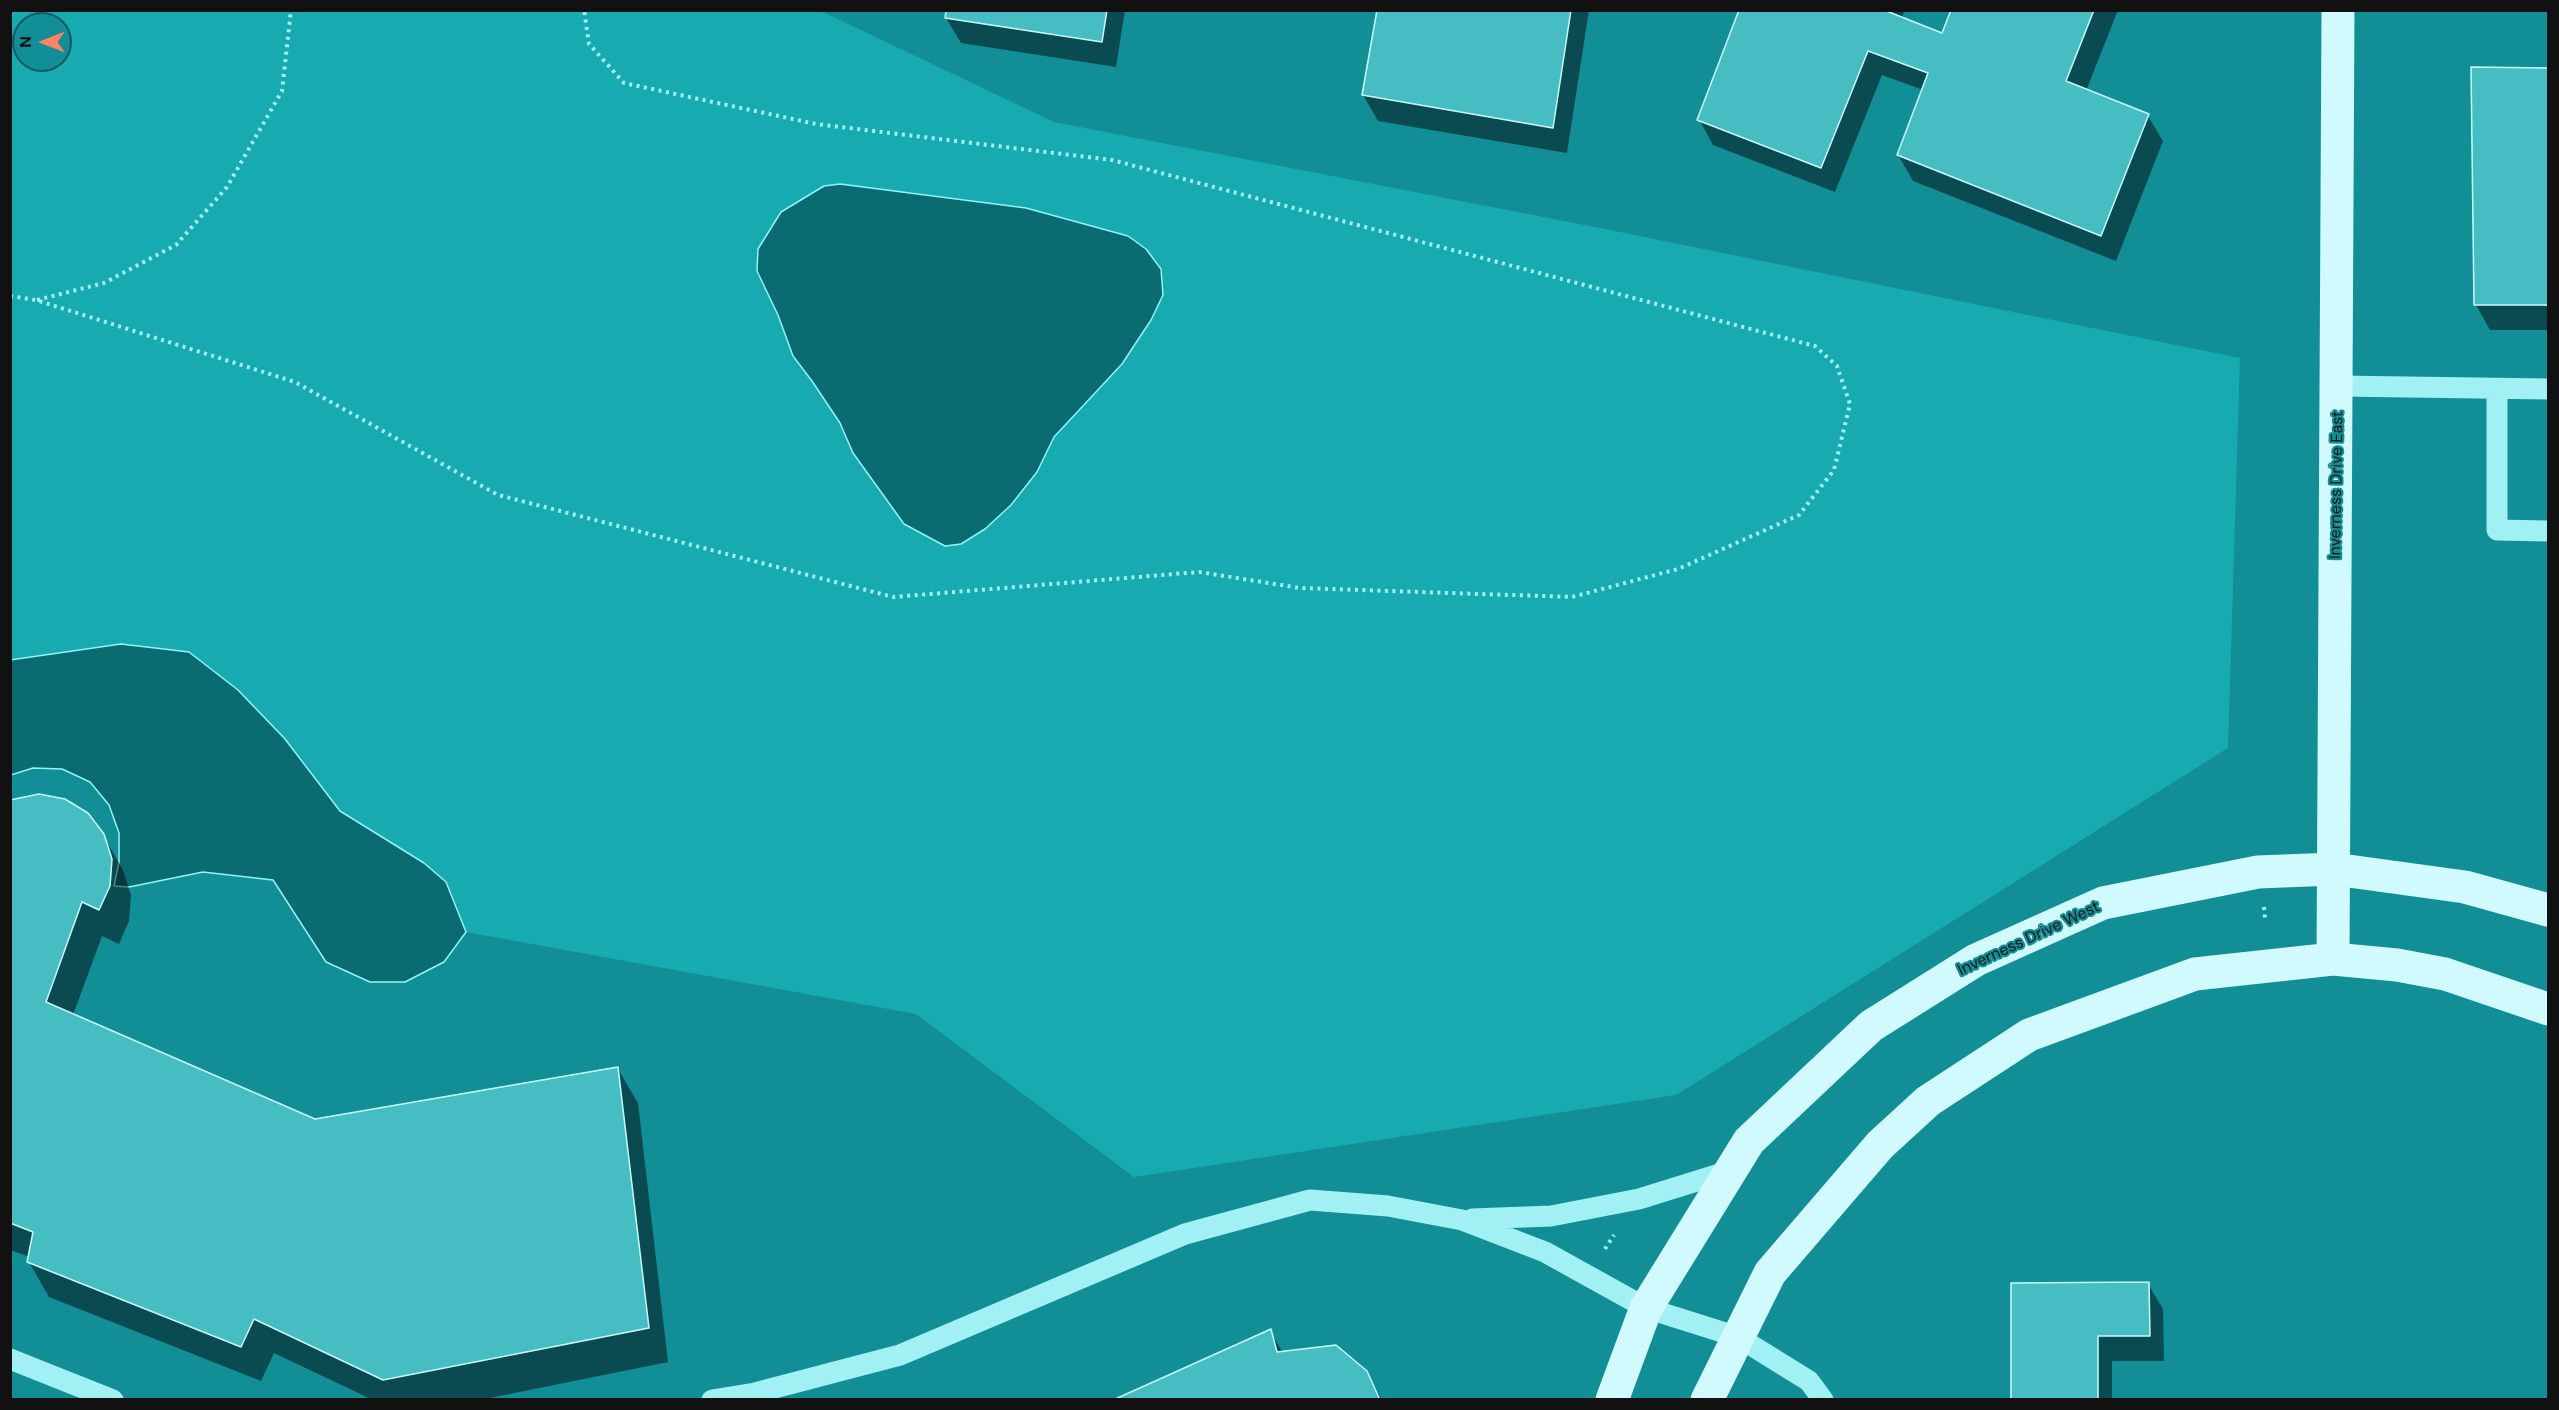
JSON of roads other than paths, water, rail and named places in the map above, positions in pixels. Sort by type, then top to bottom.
[{"type":"main road","name":"Inverness Drive East","points":[[2333,959],[2338,386],[2338,10]]},
{"type":"main road","name":"Inverness Drive West","points":[[1612,1400],[1646,1308],[1749,1141],[1871,1026],[1976,960],[2103,903],[2258,872],[2334,869],[2465,886],[2548,910]]},
{"type":"main road","points":[[1707,1400],[1770,1273],[1880,1145],[1928,1101],[2029,1035],[2195,974],[2333,959],[2397,965],[2445,974],[2548,1009]]},
{"type":"lane","points":[[2338,386],[2548,388]]},
{"type":"lane","points":[[2497,388],[2497,530],[2548,531]]},
{"type":"lane","points":[[1462,1220],[1551,1216],[1639,1199],[1729,1171]]},
{"type":"lane","points":[[712,1400],[756,1393],[900,1355],[1185,1234],[1310,1200],[1388,1206],[1462,1220],[1545,1252],[1646,1308],[1738,1337],[1809,1381],[1823,1400]]},
{"type":"lane","points":[[10,1359],[113,1400]]}]
